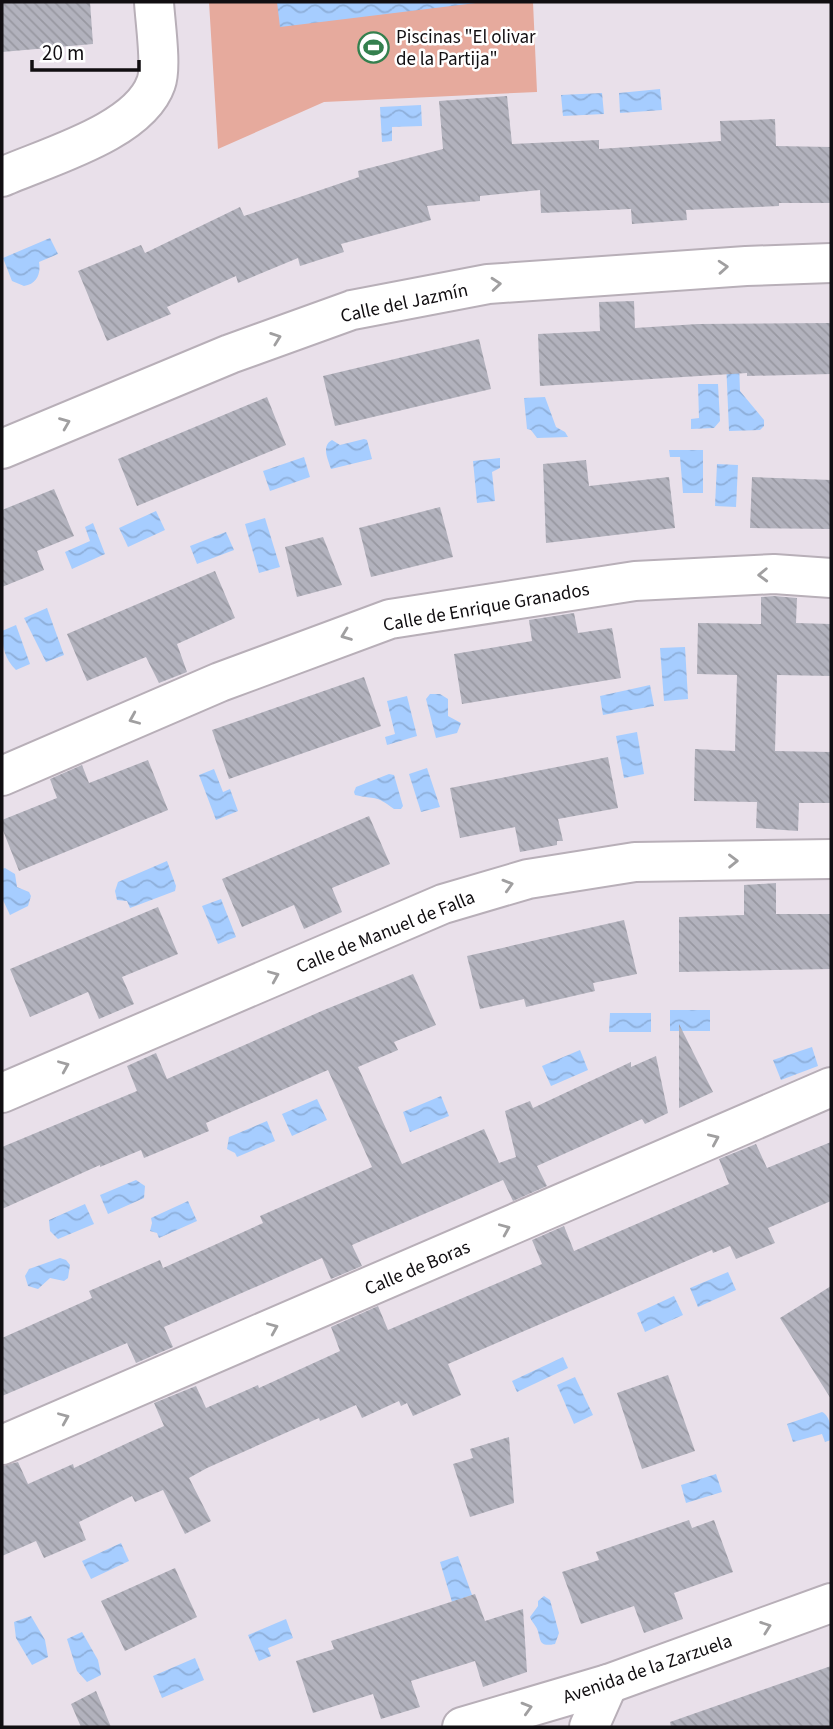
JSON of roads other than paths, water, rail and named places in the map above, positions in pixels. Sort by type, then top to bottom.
[{"type":"street","points":[[2,177],[102,135],[142,108],[157,82],[154,2]]},
{"type":"street","name":"Calle del Jazmín","points":[[2,449],[230,354],[352,310],[488,284],[746,266],[831,263]]},
{"type":"street","name":"Calle de Enrique Granados","points":[[2,776],[220,682],[390,619],[635,581],[774,574],[831,578]]},
{"type":"street","name":"Calle de Manuel de Falla","points":[[2,1093],[443,904],[528,879],[635,862],[831,859]]},
{"type":"street","name":"Calle de Boras","points":[[2,1445],[831,1087]]},
{"type":"street","name":"Avenida de la Zarzuela","points":[[462,1727],[608,1684],[831,1603]]},
{"type":"street","points":[[589,1727],[608,1684]]},
{"type":"water","points":[[277,2],[484,2],[280,27]]},
{"type":"water","points":[[660,89],[662,110],[620,113],[619,93]]},
{"type":"water","points":[[602,93],[604,114],[563,116],[561,95]]},
{"type":"water","points":[[421,105],[422,126],[392,127],[392,141],[382,142],[380,107]]},
{"type":"water","points":[[50,238],[58,254],[39,262],[39,274],[35,281],[24,286],[12,281],[3,258]]},
{"type":"water","points":[[738,336],[740,391],[764,420],[764,426],[760,430],[729,431],[725,337]]},
{"type":"water","points":[[698,384],[718,384],[720,421],[714,428],[691,429],[691,419],[699,418]]},
{"type":"water","points":[[545,397],[556,427],[568,437],[537,438],[527,429],[524,398]]},
{"type":"water","points":[[332,440],[340,445],[367,440],[372,459],[331,469],[326,453]]},
{"type":"water","points":[[669,450],[703,450],[703,493],[683,493],[680,457],[670,457]]},
{"type":"water","points":[[304,457],[310,477],[270,491],[263,471]]},
{"type":"water","points":[[500,458],[500,468],[492,472],[495,501],[477,503],[473,461]]},
{"type":"water","points":[[717,464],[738,465],[736,507],[715,506]]},
{"type":"water","points":[[156,511],[165,530],[128,547],[119,528]]},
{"type":"water","points":[[265,518],[280,567],[259,573],[245,524]]},
{"type":"water","points":[[93,523],[105,554],[72,569],[65,552],[90,541],[85,527]]},
{"type":"water","points":[[226,532],[234,550],[197,564],[190,546]]},
{"type":"water","points":[[47,608],[64,655],[46,662],[24,618]]},
{"type":"water","points":[[16,625],[30,664],[16,670],[5,652],[2,631]]},
{"type":"water","points":[[685,647],[688,699],[664,701],[660,648]]},
{"type":"water","points":[[650,685],[654,706],[603,715],[600,696]]},
{"type":"water","points":[[430,694],[440,694],[448,699],[448,716],[461,723],[457,733],[436,738],[426,699]]},
{"type":"water","points":[[407,696],[417,736],[387,745],[385,737],[395,734],[387,701]]},
{"type":"water","points":[[637,732],[644,774],[624,778],[616,736]]},
{"type":"water","points":[[427,768],[440,807],[421,812],[409,774]]},
{"type":"water","points":[[214,769],[223,792],[230,789],[238,811],[216,820],[199,775]]},
{"type":"water","points":[[389,774],[394,775],[403,806],[401,809],[394,809],[378,799],[355,795],[356,787]]},
{"type":"water","points":[[167,861],[176,886],[175,891],[130,908],[127,901],[117,900],[115,891],[118,882]]},
{"type":"water","points":[[2,869],[15,874],[17,887],[29,892],[31,896],[28,906],[10,915],[2,898]]},
{"type":"water","points":[[221,899],[236,937],[218,944],[202,906]]},
{"type":"water","points":[[670,1010],[710,1010],[710,1031],[670,1031]]},
{"type":"water","points":[[610,1013],[651,1013],[651,1032],[609,1032]]},
{"type":"water","points":[[812,1047],[818,1066],[781,1080],[773,1060]]},
{"type":"water","points":[[580,1050],[588,1070],[551,1086],[542,1066]]},
{"type":"water","points":[[441,1096],[449,1116],[410,1132],[403,1112]]},
{"type":"water","points":[[317,1099],[327,1120],[292,1136],[282,1114]]},
{"type":"water","points":[[267,1121],[275,1141],[237,1157],[227,1149],[229,1137]]},
{"type":"water","points":[[136,1180],[145,1186],[144,1198],[108,1214],[100,1195]]},
{"type":"water","points":[[188,1201],[197,1221],[159,1238],[157,1233],[150,1231],[151,1218]]},
{"type":"water","points":[[85,1204],[94,1224],[58,1239],[50,1231],[49,1220]]},
{"type":"water","points":[[60,1258],[70,1265],[68,1278],[64,1281],[50,1278],[38,1289],[28,1286],[25,1276],[29,1269]]},
{"type":"water","points":[[728,1272],[736,1290],[698,1307],[690,1288]]},
{"type":"water","points":[[674,1296],[683,1315],[645,1332],[637,1313]]},
{"type":"water","points":[[563,1357],[568,1368],[517,1392],[512,1381]]},
{"type":"water","points":[[575,1377],[593,1415],[574,1424],[557,1385]]},
{"type":"water","points":[[822,1412],[829,1420],[831,1440],[825,1442],[822,1434],[793,1442],[787,1424]]},
{"type":"water","points":[[716,1474],[722,1492],[686,1503],[681,1485]]},
{"type":"water","points":[[121,1543],[129,1561],[91,1579],[82,1561]]},
{"type":"water","points":[[458,1556],[472,1595],[452,1602],[440,1562]]},
{"type":"water","points":[[544,1596],[550,1600],[559,1633],[555,1644],[549,1645],[542,1643],[530,1617],[538,1606],[538,1601]]},
{"type":"water","points":[[31,1616],[45,1640],[48,1657],[32,1665],[16,1638],[14,1622]]},
{"type":"water","points":[[286,1619],[293,1638],[268,1648],[271,1656],[259,1661],[248,1635]]},
{"type":"water","points":[[82,1632],[98,1660],[101,1675],[87,1682],[77,1671],[67,1639]]},
{"type":"water","points":[[195,1658],[204,1680],[162,1698],[153,1676]]},
{"type":"place","name":"Piscinas \"El olivar de la Partija\"","points":[[373,47]]}]
